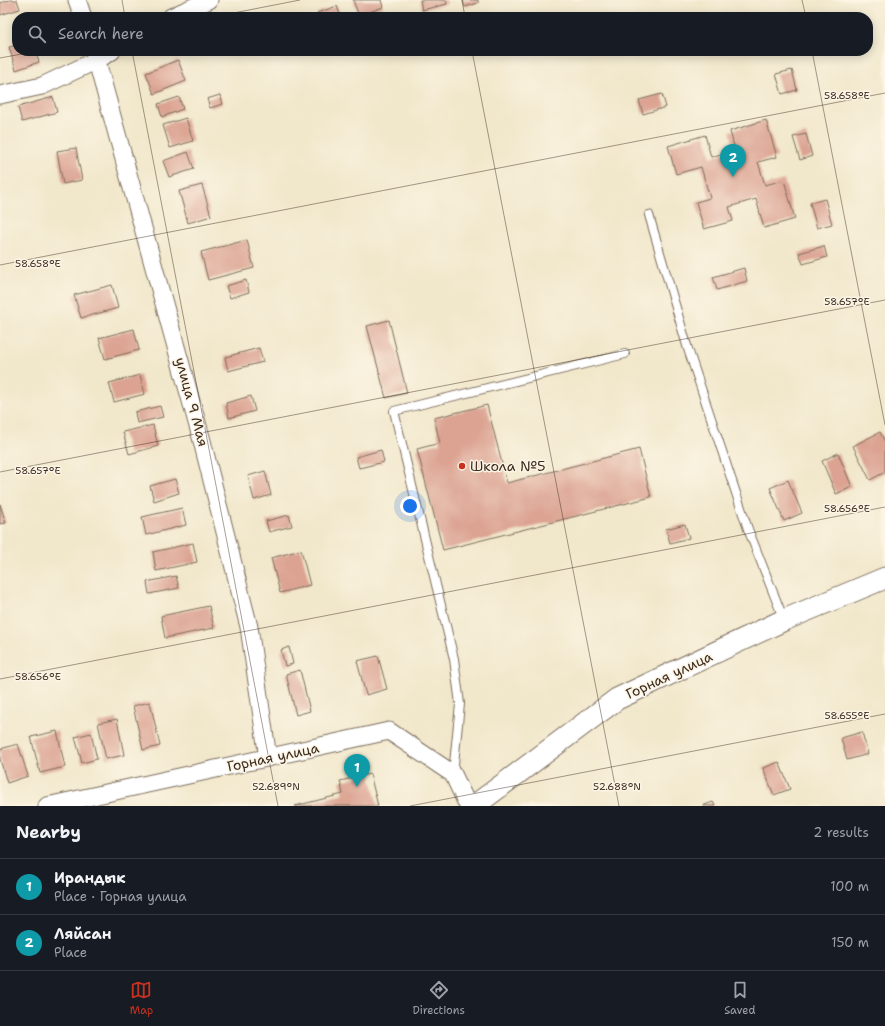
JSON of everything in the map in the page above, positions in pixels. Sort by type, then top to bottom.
[{"type":"street","points":[[77,0],[81,12]]},
{"type":"street","points":[[182,12],[209,0]]},
{"type":"street","points":[[0,95],[42,86],[96,56]]},
{"type":"street","name":"улица 9 Мая","points":[[96,56],[201,437],[249,627],[268,758]]},
{"type":"street","name":"Горная улица","points":[[474,806],[617,700],[784,620],[885,578]]},
{"type":"street","name":"Горная улица","points":[[48,806],[389,731],[453,774]]},
{"type":"street","points":[[453,774],[468,806]]},
{"type":"lane","points":[[649,215],[688,349],[748,529],[784,620]]},
{"type":"lane","points":[[453,774],[460,704],[454,659],[394,411],[625,354]]},
{"type":"building","points":[[10,0],[17,0],[20,9],[0,15],[0,3]]},
{"type":"building","points":[[353,0],[381,0],[383,7],[370,12],[358,12]]},
{"type":"building","points":[[420,0],[446,0],[447,4],[422,10]]},
{"type":"building","points":[[463,0],[478,0],[478,3],[465,7]]},
{"type":"building","points":[[337,6],[339,12],[320,12]]},
{"type":"building","points":[[12,46],[12,56],[37,56],[39,62],[16,70],[9,47]]},
{"type":"building","points":[[178,60],[186,81],[154,94],[146,73]]},
{"type":"building","points":[[792,70],[797,90],[782,94],[776,74]]},
{"type":"building","points":[[662,94],[666,107],[643,114],[639,100]]},
{"type":"building","points":[[220,95],[223,104],[210,108],[207,99]]},
{"type":"building","points":[[53,97],[57,112],[22,122],[18,107]]},
{"type":"building","points":[[179,97],[183,109],[162,117],[158,104]]},
{"type":"building","points":[[186,118],[193,141],[170,148],[163,125]]},
{"type":"building","points":[[766,120],[777,157],[758,162],[765,185],[784,180],[795,219],[764,228],[756,199],[729,207],[733,221],[704,229],[696,202],[710,198],[701,167],[676,174],[668,146],[705,135],[711,157],[735,150],[730,131]]},
{"type":"building","points":[[806,134],[812,156],[800,160],[793,137]]},
{"type":"building","points":[[76,148],[82,180],[63,184],[57,151]]},
{"type":"building","points":[[188,152],[194,169],[169,177],[163,161]]},
{"type":"building","points":[[202,185],[211,216],[188,223],[179,191]]},
{"type":"building","points":[[825,199],[832,224],[817,228],[810,203]]},
{"type":"building","points":[[247,240],[254,268],[208,280],[201,252]]},
{"type":"building","points":[[824,246],[827,257],[803,264],[799,253]]},
{"type":"building","points":[[744,268],[747,281],[717,290],[713,277]]},
{"type":"building","points":[[246,280],[249,292],[230,298],[226,286]]},
{"type":"building","points":[[112,285],[118,308],[81,318],[74,295]]},
{"type":"building","points":[[389,320],[407,393],[386,398],[367,326]]},
{"type":"building","points":[[134,329],[139,350],[105,359],[99,338]]},
{"type":"building","points":[[259,348],[263,362],[228,371],[225,357]]},
{"type":"building","points":[[140,375],[145,394],[114,402],[109,383]]},
{"type":"building","points":[[251,396],[255,411],[229,418],[226,403]]},
{"type":"building","name":"Школа №5","points":[[487,405],[507,483],[639,449],[651,497],[443,550],[417,449],[440,443],[434,418]]},
{"type":"building","points":[[160,406],[163,417],[137,423],[135,412]]},
{"type":"building","points":[[153,425],[158,446],[129,454],[123,432]]},
{"type":"building","points":[[880,432],[885,442],[885,472],[870,480],[853,446]]},
{"type":"building","points":[[381,450],[384,462],[359,468],[356,457]]},
{"type":"building","points":[[838,453],[852,487],[836,494],[822,461]]},
{"type":"building","points":[[265,471],[271,495],[254,500],[248,476]]},
{"type":"building","points":[[175,479],[179,493],[154,501],[150,486]]},
{"type":"building","points":[[788,480],[802,513],[784,521],[770,488]]},
{"type":"building","points":[[0,504],[6,523],[0,524]]},
{"type":"building","points":[[182,508],[186,525],[146,535],[142,517]]},
{"type":"building","points":[[289,515],[292,526],[269,532],[266,521]]},
{"type":"building","points":[[685,524],[689,538],[670,543],[666,529]]},
{"type":"building","points":[[193,543],[197,562],[156,571],[153,552]]},
{"type":"building","points":[[301,550],[310,585],[280,593],[271,558]]},
{"type":"building","points":[[176,576],[179,588],[149,594],[147,582]]},
{"type":"building","points":[[209,606],[214,628],[165,638],[161,616]]},
{"type":"building","points":[[289,647],[293,664],[285,666],[281,650]]},
{"type":"building","points":[[378,656],[387,689],[366,695],[357,661]]},
{"type":"building","points":[[300,670],[310,711],[296,715],[286,674]]},
{"type":"building","points":[[150,702],[160,746],[143,750],[133,706]]},
{"type":"building","points":[[117,719],[124,755],[106,759],[98,723]]},
{"type":"building","points":[[57,731],[65,767],[40,773],[31,737]]},
{"type":"building","points":[[862,732],[868,754],[847,760],[841,738]]},
{"type":"building","points":[[91,733],[97,759],[82,763],[75,737]]},
{"type":"building","points":[[18,744],[28,776],[7,783],[0,759],[0,749]]},
{"type":"building","points":[[779,762],[790,789],[774,795],[763,768]]},
{"type":"building","points":[[370,774],[378,806],[295,806],[343,794],[340,781]]},
{"type":"building","points":[[713,802],[715,806],[702,806]]},
{"type":"place","name":"Ляйсан","points":[[733,177]]},
{"type":"place","name":"Школа №5","points":[[462,466]]},
{"type":"place","name":"Ирандык","points":[[357,787]]}]
